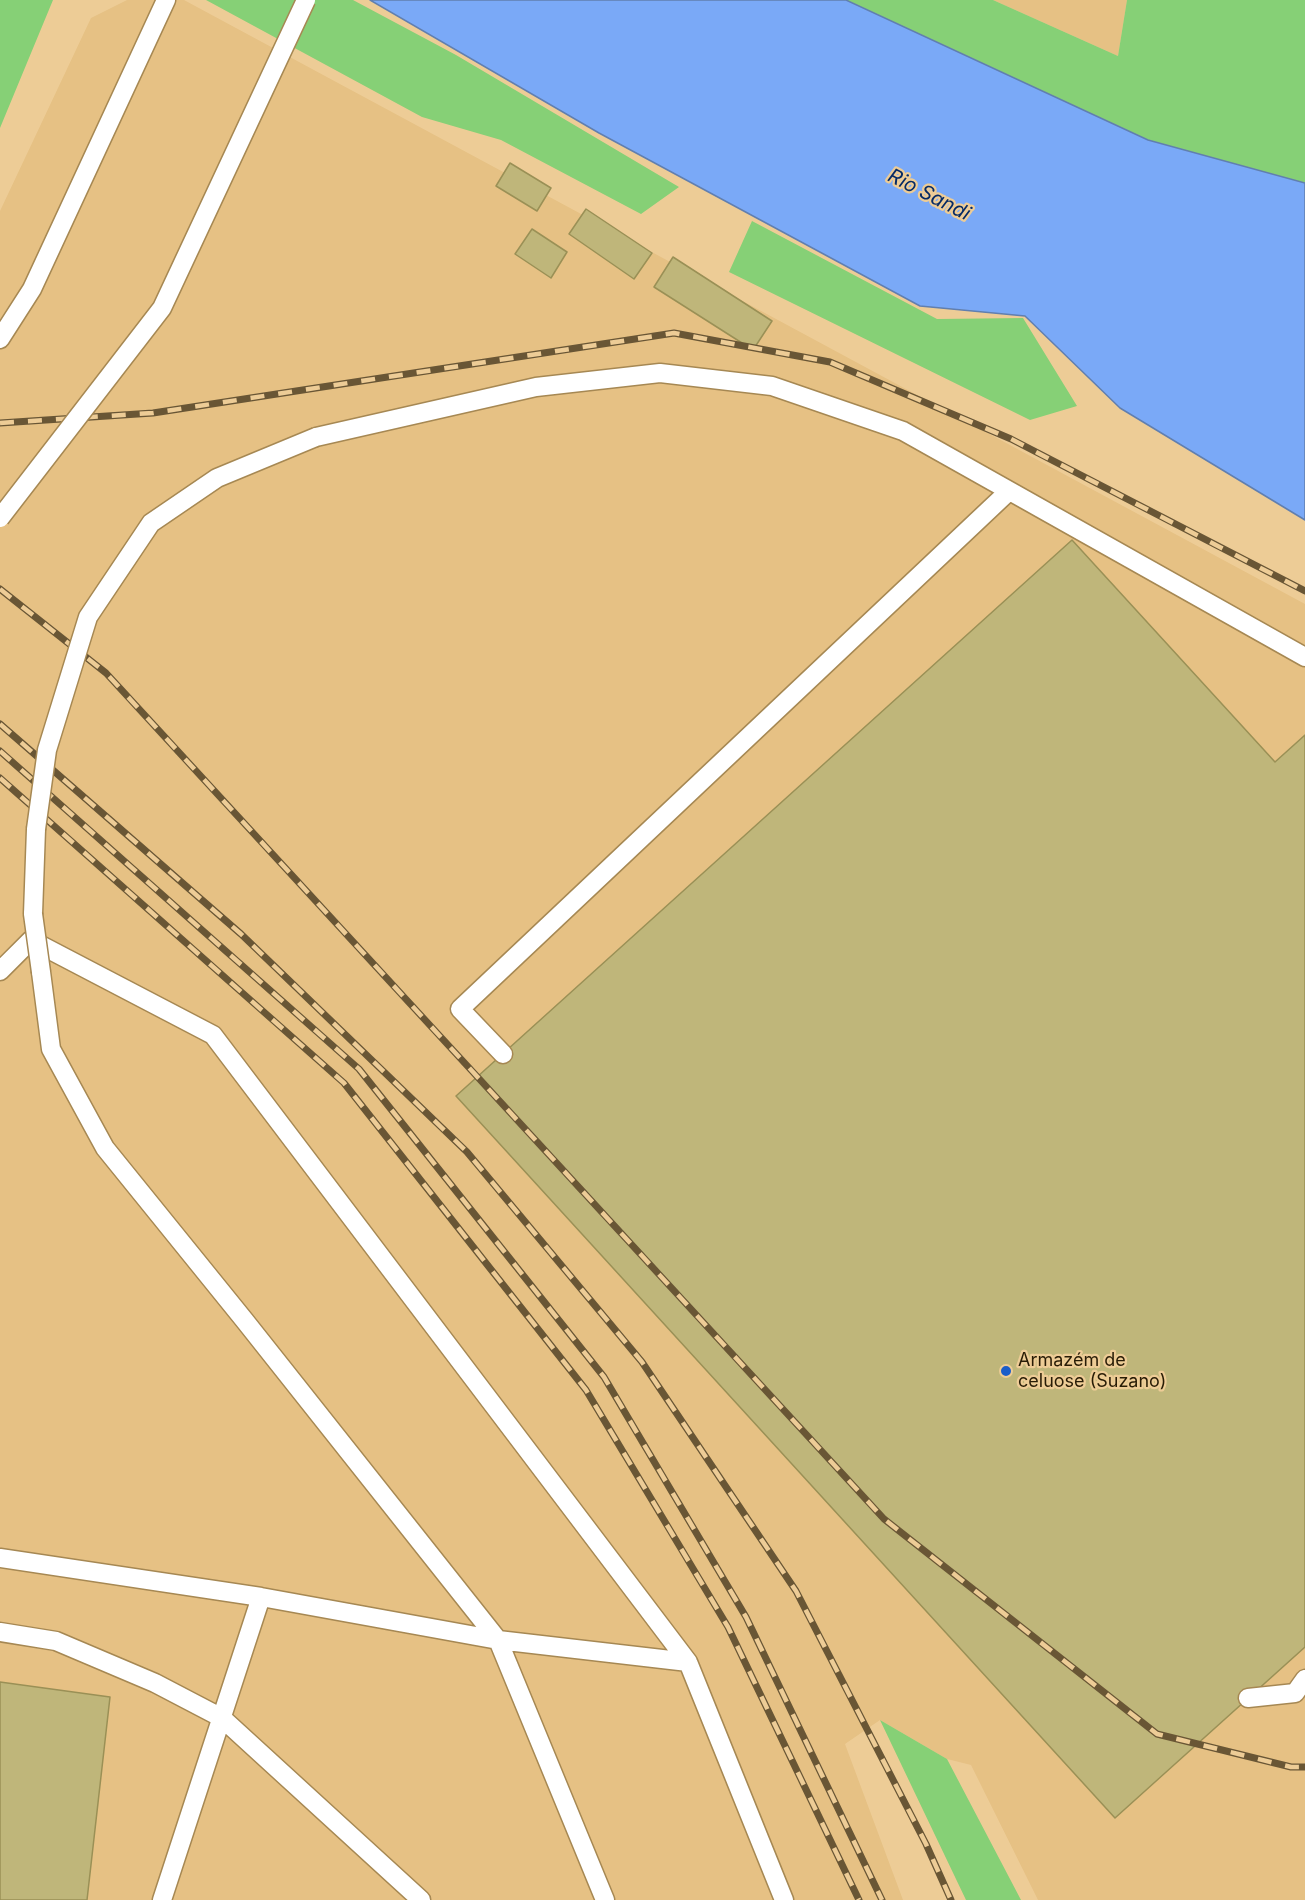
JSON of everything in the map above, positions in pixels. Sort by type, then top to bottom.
[{"type":"lane","points":[[0,339],[32,289],[166,0]]},
{"type":"lane","points":[[0,518],[162,308],[306,0]]},
{"type":"lane","points":[[605,1900],[498,1640],[105,1148],[51,1049],[32,904],[36,829],[46,750],[88,617],[151,523],[217,478],[316,437],[536,387],[660,373],[772,386],[903,431],[1305,657]]},
{"type":"lane","points":[[503,1054],[460,1009],[1009,491]]},
{"type":"lane","points":[[0,971],[32,940],[213,1035],[688,1662],[784,1900]]},
{"type":"lane","points":[[0,1558],[261,1597],[498,1640],[688,1662]]},
{"type":"lane","points":[[162,1900],[261,1597]]},
{"type":"lane","points":[[0,1632],[56,1641],[155,1683],[222,1718],[421,1900]]},
{"type":"lane","points":[[1248,1698],[1295,1693],[1305,1679]]},
{"type":"shaded area","points":[[127,0],[184,0],[1305,604],[1305,1900],[1038,1900],[971,1765],[947,1759],[880,1720],[845,1744],[903,1900],[0,1900],[0,211],[91,18]]},
{"type":"shaded area","points":[[993,0],[1127,0],[1118,56]]},
{"type":"green space","points":[[0,0],[53,0],[0,128]]},
{"type":"green space","points":[[206,0],[353,0],[456,55],[679,187],[641,214],[501,140],[422,117]]},
{"type":"green space","points":[[846,0],[993,0],[1118,56],[1127,0],[1305,0],[1305,183],[1148,140]]},
{"type":"green space","points":[[752,221],[937,319],[1023,318],[1077,406],[1030,420],[729,272]]},
{"type":"green space","points":[[880,1720],[947,1759],[1021,1900],[966,1900]]},
{"type":"water","name":"Rio Sandi","points":[[370,0],[846,0],[1148,140],[1305,183],[1305,520],[1120,408],[1025,316],[920,306],[599,133]]},
{"type":"building","points":[[510,163],[551,188],[537,211],[496,186]]},
{"type":"building","points":[[586,209],[652,253],[634,279],[569,234]]},
{"type":"building","points":[[532,229],[567,252],[551,278],[515,254]]},
{"type":"building","points":[[673,257],[772,321],[753,350],[654,287]]},
{"type":"building","name":"Armazém de celuose (Suzano)","points":[[1072,540],[1275,762],[1305,735],[1305,1647],[1115,1818],[456,1096]]},
{"type":"building","points":[[0,1682],[110,1697],[87,1900],[0,1900]]},
{"type":"railway","points":[[0,423],[153,413],[674,333],[830,362],[1011,439],[1305,591]]},
{"type":"railway","points":[[0,589],[106,673],[884,1519],[1157,1734],[1291,1767],[1305,1767]]},
{"type":"railway","points":[[0,724],[241,934],[467,1152],[642,1362],[796,1591],[926,1844],[951,1900]]},
{"type":"railway","points":[[0,751],[359,1069],[604,1377],[746,1617],[882,1900]]},
{"type":"railway","points":[[0,778],[344,1083],[586,1390],[728,1627],[859,1900]]},
{"type":"place","name":"Armazém de celuose (Suzano)","points":[[1006,1371]]}]
